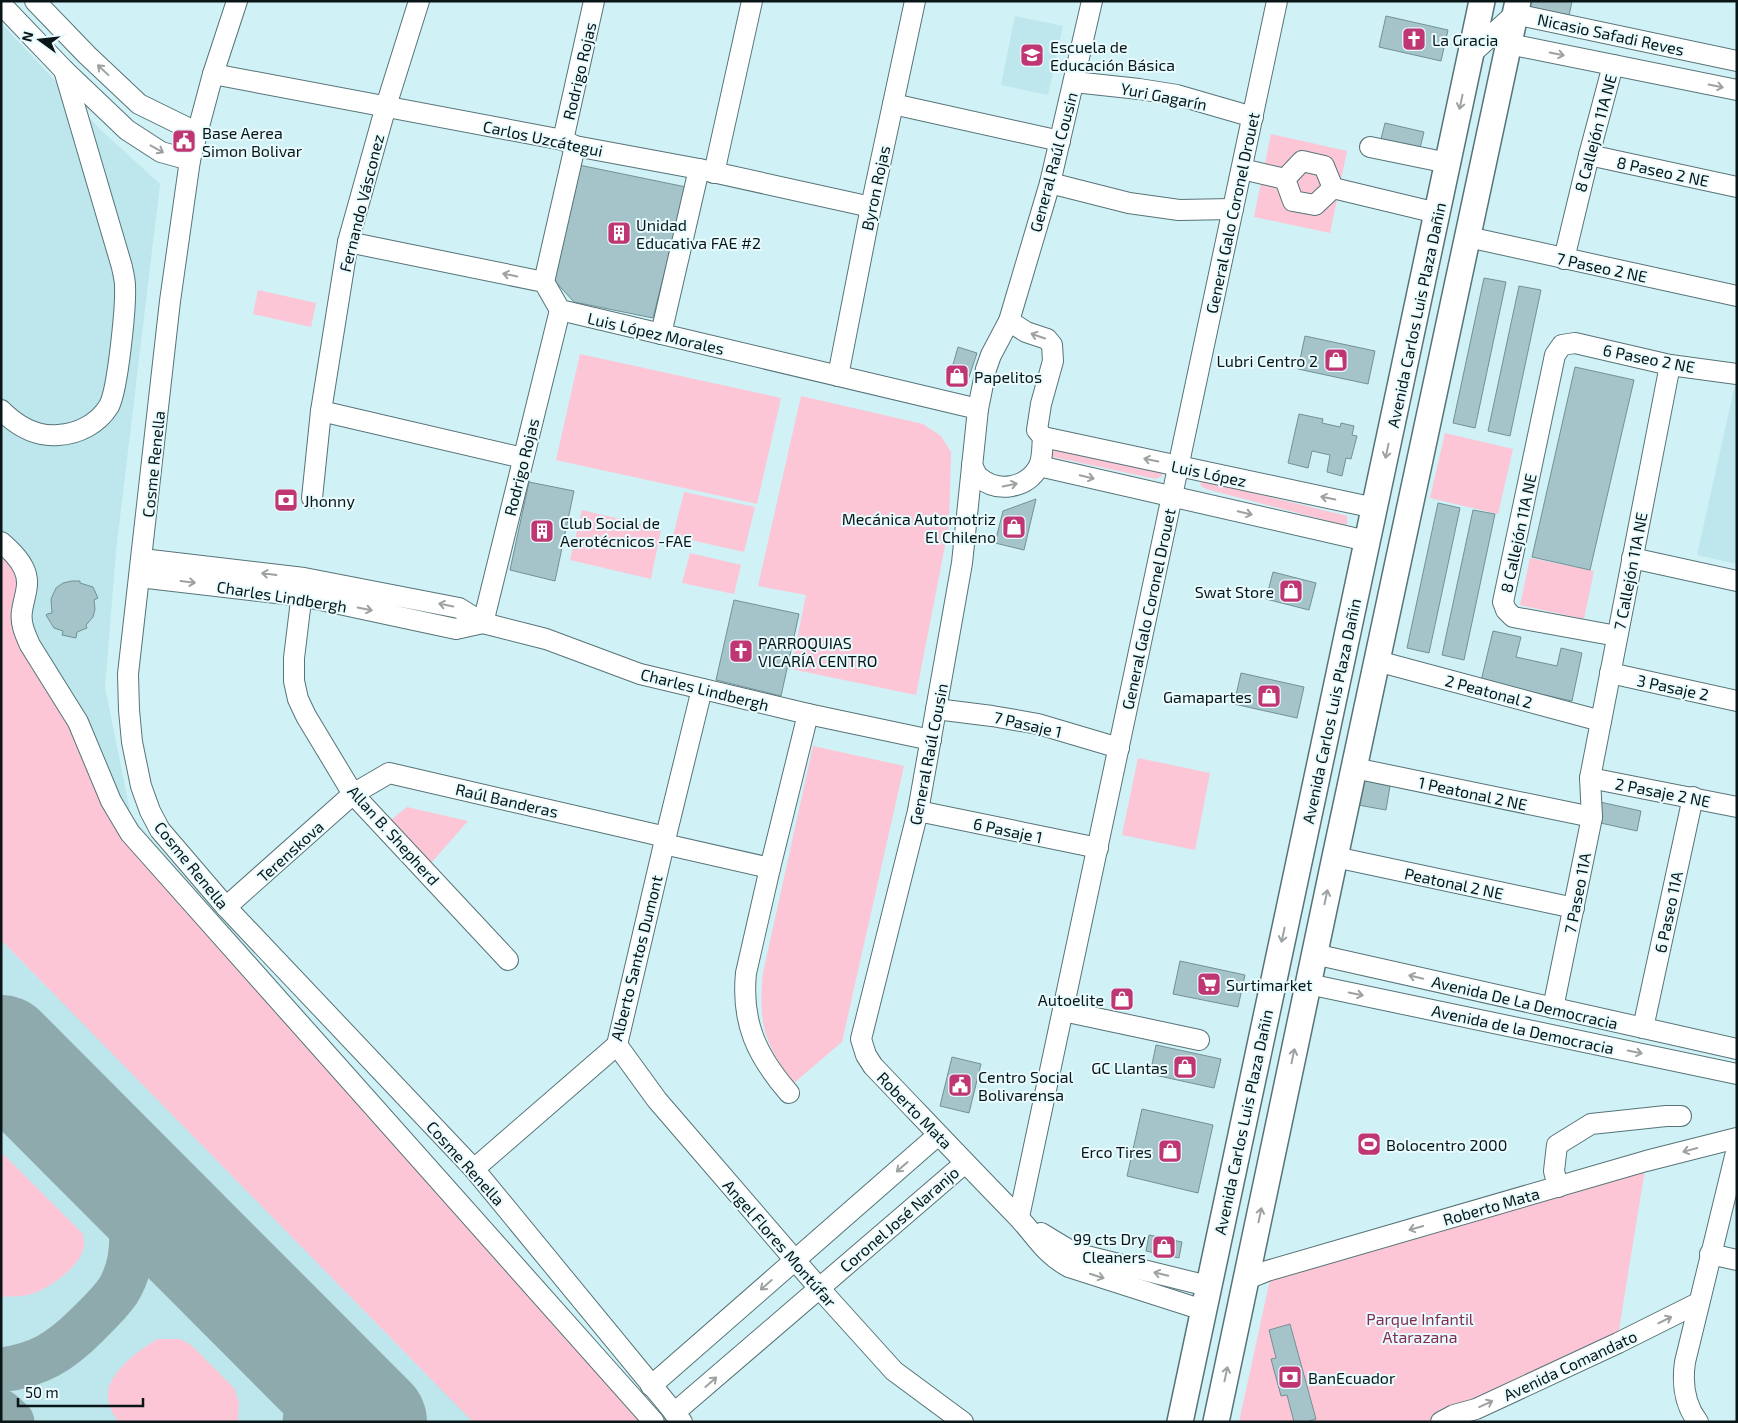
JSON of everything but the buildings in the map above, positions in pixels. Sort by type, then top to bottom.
[{"type":"main road","name":"Avenida Carlos Luis Plaza Dañin","points":[[1180,1422],[1482,1]]},
{"type":"main road","points":[[1216,1422],[1516,7]]},
{"type":"street","points":[[35,1],[87,55],[139,104],[196,132]]},
{"type":"street","name":"Cosme Renella","points":[[237,1],[196,132],[190,160],[170,301],[128,674],[128,701],[132,742],[141,786],[150,812],[160,830],[226,907],[474,1169],[678,1418]]},
{"type":"street","name":"Fernando Vásconez","points":[[312,498],[321,411],[348,242],[386,106],[419,1]]},
{"type":"street","name":"Rodrigo Rojas","points":[[544,282],[594,1]]},
{"type":"street","points":[[661,334],[752,1]]},
{"type":"street","name":"Byron Rojas","points":[[838,376],[871,206],[915,1]]},
{"type":"street","name":"General Raúl Cousin","points":[[861,1039],[918,811],[962,563],[978,409],[991,355],[1009,321],[1050,184],[1092,1]]},
{"type":"street","name":"General Galo Coronel Drouet","points":[[1019,1217],[1277,1]]},
{"type":"street","points":[[1,4],[64,70],[127,130],[161,152],[190,160]]},
{"type":"street","name":"Nicasio Safadi Reves","points":[[1471,54],[1516,7],[1737,61]]},
{"type":"street","name":"Nicasio Safadi Reves","points":[[1509,44],[1737,90]]},
{"type":"street","name":"8 Callejón 11A NE","points":[[1564,259],[1613,65]]},
{"type":"street","points":[[1,410],[10,419],[25,428],[53,436],[70,434],[87,427],[98,418],[109,406],[115,388],[125,302],[125,285],[122,267],[64,70]]},
{"type":"street","name":"Carlos Uzcátegui","points":[[213,74],[386,106],[871,206]]},
{"type":"street","name":"Yuri Gagarín","points":[[1074,82],[1177,95],[1253,117]]},
{"type":"street","points":[[893,104],[1060,141]]},
{"type":"street","points":[[1370,147],[1448,163]]},
{"type":"street","name":"8 Paseo 2 NE","points":[[1589,155],[1737,187]]},
{"type":"street","points":[[1285,179],[1302,161],[1324,166],[1333,188]]},
{"type":"street","points":[[1242,169],[1285,179]]},
{"type":"street","points":[[1285,179],[1293,201],[1315,206],[1333,188]]},
{"type":"street","points":[[1050,184],[1128,203],[1180,210],[1234,210]]},
{"type":"street","points":[[1333,188],[1437,213]]},
{"type":"street","name":"7 Paseo 2 NE","points":[[1468,237],[1737,296]]},
{"type":"street","points":[[348,242],[544,282],[560,310]]},
{"type":"street","name":"Rodrigo Rojas","points":[[483,623],[560,310]]},
{"type":"street","name":"Luis López Morales","points":[[560,310],[978,409]]},
{"type":"street","points":[[972,465],[978,477],[998,487],[1012,487],[1024,481],[1032,476],[1039,466],[1043,437],[1037,430],[1041,404],[1053,361],[1052,345],[1047,339],[1026,332],[1009,321]]},
{"type":"street","name":"6 Paseo 2 NE","points":[[1562,345],[1575,343],[1670,365],[1736,372]]},
{"type":"street","name":"8 Callejón 11A NE","points":[[1562,345],[1555,355],[1503,602],[1506,610],[1513,616],[1618,636]]},
{"type":"street","name":"7 Callejón 11A NE","points":[[1590,778],[1670,365]]},
{"type":"street","points":[[321,411],[524,458]]},
{"type":"street","name":"Luis López","points":[[1043,437],[1375,508]]},
{"type":"street","name":"Luis López","points":[[1039,466],[1368,541]]},
{"type":"street","points":[[1,542],[18,558],[27,578],[22,611],[24,632],[30,645],[78,722],[111,801],[130,833],[654,1422]]},
{"type":"street","points":[[1632,558],[1737,581]]},
{"type":"street","name":"Charles Lindbergh","points":[[141,568],[303,587],[456,629],[483,623],[546,639],[640,674],[808,714],[931,740]]},
{"type":"street","name":"Allan B. Shepherd","points":[[303,587],[294,658],[294,681],[298,699],[306,716],[353,794],[508,960]]},
{"type":"street","name":"2 Peatonal 2","points":[[1377,661],[1601,721]]},
{"type":"street","name":"3 Pasaje 2","points":[[1610,673],[1737,701]]},
{"type":"street","name":"Alberto Santos Dumont","points":[[474,1169],[617,1045],[702,689]]},
{"type":"street","name":"7 Pasaje 1","points":[[936,709],[1038,724],[1119,748]]},
{"type":"street","points":[[789,1093],[761,1056],[751,1034],[744,990],[746,973],[770,868],[808,714]]},
{"type":"street","name":"1 Peatonal 2 NE","points":[[1354,768],[1592,817]]},
{"type":"street","name":"Raúl Banderas","points":[[353,794],[389,773],[770,868]]},
{"type":"street","name":"2 Pasaje 2 NE","points":[[1590,778],[1737,807]]},
{"type":"street","name":"7 Paseo 11A","points":[[1553,1008],[1592,817],[1590,778]]},
{"type":"street","name":"Terenskova","points":[[226,907],[353,794]]},
{"type":"street","name":"6 Paseo 11A","points":[[1643,1028],[1693,797]]},
{"type":"street","name":"6 Pasaje 1","points":[[918,811],[1098,848]]},
{"type":"street","name":"Peatonal 2 NE","points":[[1335,857],[1574,908]]},
{"type":"street","name":"Avenida De La Democracia","points":[[1314,954],[1737,1049]]},
{"type":"street","name":"Avenida de la Democracia","points":[[1308,984],[1737,1074]]},
{"type":"street","points":[[1063,1011],[1199,1040]]},
{"type":"street","name":"Roberto Mata","points":[[861,1039],[866,1054],[873,1066],[1019,1217],[1062,1247],[1074,1253],[1206,1298]]},
{"type":"street","name":"Angel Flores Montúfar","points":[[617,1045],[657,1100],[794,1260],[894,1371],[963,1422]]},
{"type":"street","points":[[1558,1187],[1554,1171],[1557,1145],[1590,1124],[1682,1116]]},
{"type":"street","points":[[651,1386],[938,1135]]},
{"type":"street","name":"Roberto Mata","points":[[1247,1279],[1267,1271],[1646,1161],[1737,1138]]},
{"type":"street","points":[[1698,1422],[1688,1405],[1684,1390],[1685,1362],[1737,1148]]},
{"type":"street","name":"Coronel José Naranjo","points":[[678,1418],[819,1288],[965,1163]]},
{"type":"street","points":[[1710,1254],[1737,1260]]},
{"type":"street","name":"Avenida Comandato","points":[[1451,1420],[1698,1303]]},
{"type":"shaded area","name":"Escuela de Educación Básica","points":[[1015,16],[1063,26],[1048,95],[1001,85]]},
{"type":"shaded area","points":[[1,23],[101,130],[160,184],[116,551],[105,687],[131,816],[668,1422],[1,1422]]},
{"type":"shaded area","points":[[1735,385],[1737,386],[1737,564],[1697,555]]},
{"type":"green space","points":[[1271,134],[1347,151],[1330,233],[1254,217]]},
{"type":"green space","points":[[258,290],[316,303],[311,327],[253,314]]},
{"type":"green space","points":[[580,354],[781,398],[757,504],[556,460]]},
{"type":"green space","points":[[801,396],[923,424],[941,436],[951,452],[949,525],[916,695],[791,669],[806,595],[758,586]]},
{"type":"green space","points":[[1445,433],[1513,449],[1498,514],[1430,498]]},
{"type":"green space","points":[[1046,448],[1162,472],[1162,476],[1156,479],[1044,455]]},
{"type":"green space","points":[[1202,480],[1347,516],[1347,524],[1344,525],[1206,489],[1200,484]]},
{"type":"green space","points":[[684,492],[755,507],[744,552],[673,536]]},
{"type":"green space","points":[[582,510],[661,529],[651,579],[570,560]]},
{"type":"green space","points":[[690,553],[741,565],[734,594],[682,583]]},
{"type":"green space","points":[[1,555],[19,575],[48,690],[77,741],[104,807],[121,835],[642,1422],[473,1422],[1,940]]},
{"type":"green space","points":[[1530,558],[1594,571],[1584,619],[1520,605]]},
{"type":"green space","points":[[813,746],[904,766],[842,1042],[794,1083],[776,1056],[765,1032],[762,990],[763,973]]},
{"type":"green space","points":[[1138,758],[1210,773],[1195,850],[1122,835]]},
{"type":"green space","points":[[407,807],[468,821],[431,863],[387,823]]},
{"type":"green space","points":[[1,1152],[83,1234],[84,1244],[82,1253],[70,1269],[54,1283],[25,1296],[1,1297]]},
{"type":"green space","name":"Parque Infantil Atarazana","points":[[1646,1163],[1617,1342],[1441,1422],[1239,1422],[1271,1275]]},
{"type":"green space","points":[[158,1339],[180,1339],[191,1345],[234,1388],[239,1403],[238,1422],[119,1422],[109,1404],[108,1392],[110,1384],[114,1376],[127,1361]]},
{"type":"taxiway","points":[[1,1370],[38,1361],[68,1343],[107,1305],[125,1278],[129,1263],[132,1232],[127,1201],[116,1173],[96,1146]]},
{"type":"taxiway","points":[[279,1329],[292,1351],[301,1373],[306,1397],[305,1422]]},
{"type":"taxiway","points":[[1,1412],[12,1422]]},
{"type":"runway","points":[[1,1051],[371,1422]]},
{"type":"place","name":"La Gracia","points":[[1414,39]]},
{"type":"place","name":"Escuela de Educación Básica","points":[[1032,55]]},
{"type":"place","name":"Base Aerea Simon Bolivar","points":[[184,141]]},
{"type":"place","name":"Unidad Educativa FAE #2","points":[[619,233]]},
{"type":"place","name":"Lubri Centro 2","points":[[1336,360]]},
{"type":"place","name":"Papelitos","points":[[957,376]]},
{"type":"place","name":"Jhonny","points":[[286,500]]},
{"type":"place","name":"Mecánica Automotriz El Chileno","points":[[1014,527]]},
{"type":"place","name":"Club Social de Aerotécnicos -FAE","points":[[542,531]]},
{"type":"place","name":"Swat Store","points":[[1291,591]]},
{"type":"place","name":"PARROQUIAS VICARÍA CENTRO","points":[[741,651]]},
{"type":"place","name":"Gamapartes","points":[[1269,696]]},
{"type":"place","name":"Surtimarket","points":[[1209,984]]},
{"type":"place","name":"Autoelite","points":[[1122,999]]},
{"type":"place","name":"GC Llantas","points":[[1185,1067]]},
{"type":"place","name":"Centro Social Bolivarensa","points":[[960,1085]]},
{"type":"place","name":"Bolocentro 2000","points":[[1369,1144]]},
{"type":"place","name":"Erco Tires","points":[[1170,1151]]},
{"type":"place","name":"99 cts Dry Cleaners","points":[[1164,1247]]},
{"type":"place","name":"BanEcuador","points":[[1290,1377]]}]
